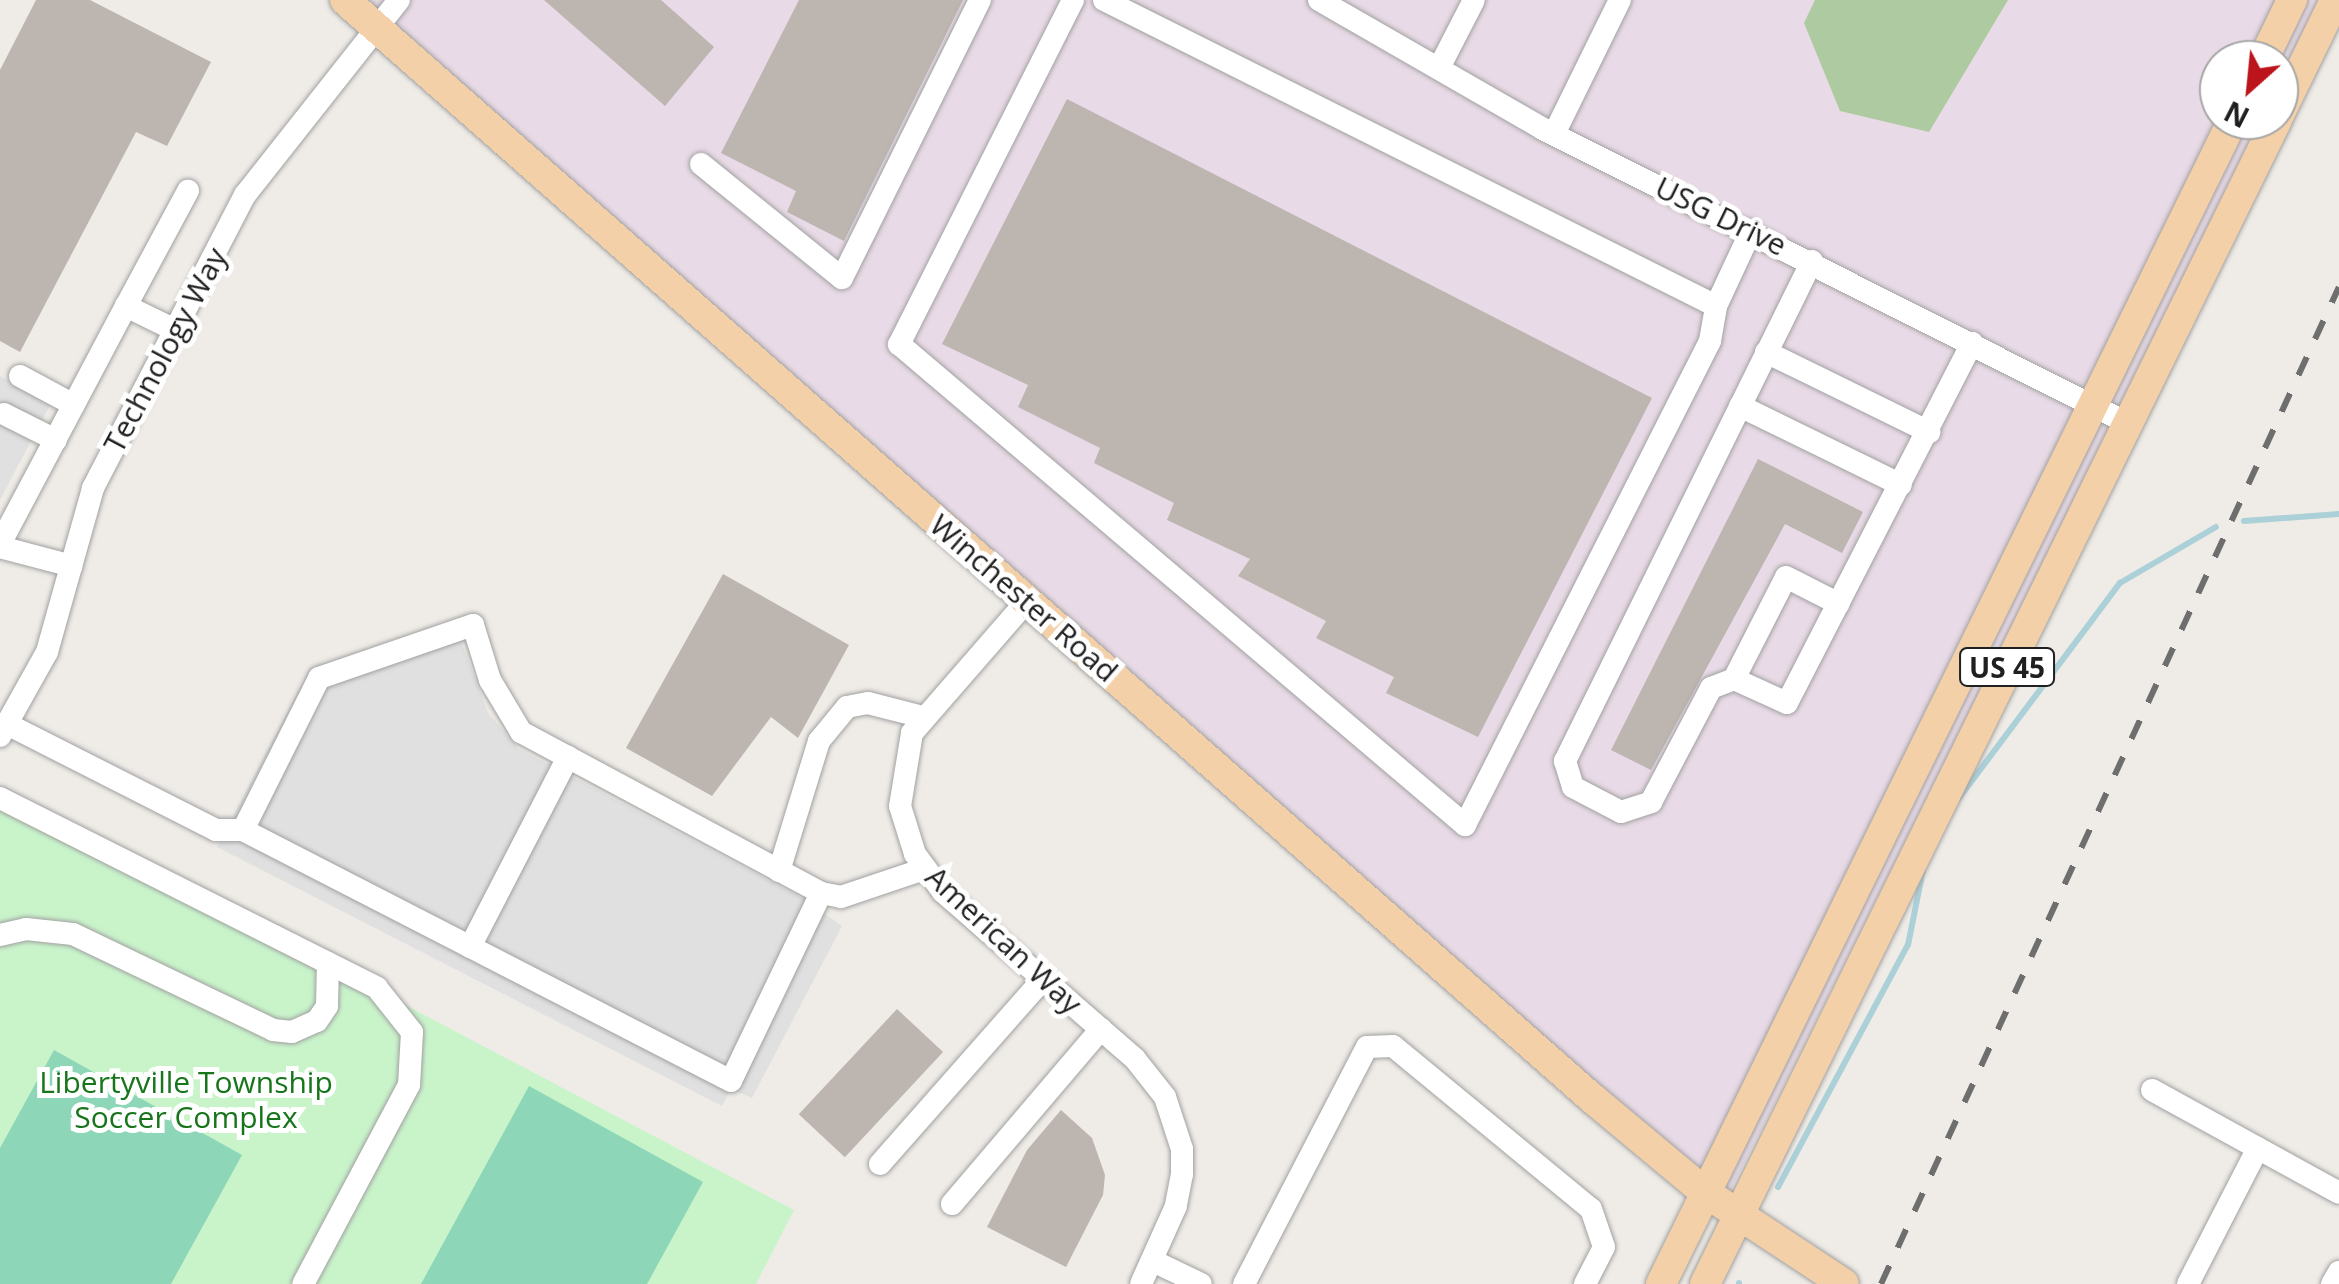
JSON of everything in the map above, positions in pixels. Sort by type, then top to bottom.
[{"type":"main road","name":"Winchester Road","points":[[344,0],[1026,602],[1706,1193],[1844,1284]]},
{"type":"main road","points":[[2273,40],[2292,0]]},
{"type":"main road","name":"US 45","points":[[2299,75],[2335,0]]},
{"type":"main road","name":"US 45","points":[[1661,1284],[2224,140]]},
{"type":"main road","name":"US 45","points":[[1705,1284],[2267,140]]},
{"type":"street","name":"Technology Way","points":[[4,730],[47,652],[92,488],[245,195],[399,0]]},
{"type":"street","points":[[702,164],[842,278],[980,0]]},
{"type":"street","points":[[1073,0],[899,344],[1464,825],[1710,341],[1716,306],[1751,231]]},
{"type":"street","points":[[1104,0],[1716,306]]},
{"type":"street","points":[[1440,68],[1474,0]]},
{"type":"street","points":[[1554,134],[1620,0]]},
{"type":"street","name":"USG Drive","points":[[1327,2],[1554,134],[2127,423]]},
{"type":"street","points":[[72,566],[0,545],[188,191]]},
{"type":"street","points":[[1812,261],[1564,762],[1573,787],[1621,812],[1651,802],[1711,688],[1734,679],[1786,577],[1838,604]]},
{"type":"street","points":[[126,306],[175,330]]},
{"type":"street","points":[[1734,679],[1787,703],[1972,343]]},
{"type":"street","points":[[1766,352],[1929,432]]},
{"type":"street","points":[[20,376],[74,405]]},
{"type":"street","points":[[1740,406],[1902,484]]},
{"type":"street","points":[[4,414],[56,440]]},
{"type":"street","name":"American Way","points":[[1026,602],[923,717],[906,747],[900,806],[924,869],[1101,1029],[1165,1097],[1182,1149],[1176,1206],[1141,1284]]},
{"type":"street","points":[[243,830],[319,678],[474,625],[490,680],[521,732],[568,758],[821,893],[841,897],[924,869]]},
{"type":"street","points":[[779,871],[819,740],[848,707],[868,703],[923,717]]},
{"type":"street","points":[[4,730],[216,830],[243,830],[731,1081],[821,893]]},
{"type":"street","points":[[470,947],[568,758]]},
{"type":"street","points":[[0,798],[378,988],[412,1032],[408,1085],[304,1284]]},
{"type":"street","points":[[0,935],[26,929],[74,934],[273,1030],[292,1032],[317,1021],[327,1006],[328,963]]},
{"type":"street","points":[[880,1164],[1043,979]]},
{"type":"street","points":[[952,1204],[1101,1029]]},
{"type":"street","points":[[1244,1284],[1367,1046],[1406,1052],[1591,1209],[1604,1247],[1585,1284]]},
{"type":"street","points":[[2152,1090],[2339,1193]]},
{"type":"street","points":[[2188,1284],[2258,1148]]},
{"type":"street","points":[[1153,1262],[1201,1284]]},
{"type":"street","points":[[2332,1284],[2339,1272]]},
{"type":"shaded area","points":[[345,0],[2325,0],[2299,53],[2299,40],[2199,40],[2199,140],[2256,140],[1728,1196],[1657,1152]]},
{"type":"shaded area","points":[[0,376],[51,403],[0,500]]},
{"type":"shaded area","points":[[455,625],[488,713],[519,749],[804,899],[842,926],[752,1098],[731,1089],[722,1106],[217,847],[310,668]]},
{"type":"green space","points":[[1815,0],[2008,0],[1929,132],[1840,111],[1804,23]]},
{"type":"green space","name":"Libertyville Township Soccer Complex","points":[[0,791],[794,1210],[756,1284],[0,1284]]},
{"type":"green space","points":[[54,1050],[242,1155],[171,1284],[0,1284],[0,1148]]},
{"type":"green space","points":[[529,1086],[703,1182],[647,1284],[421,1284]]},
{"type":"building","points":[[36,0],[90,0],[211,62],[167,146],[136,132],[20,352],[0,341],[0,70]]},
{"type":"building","points":[[544,0],[661,0],[714,47],[665,106]]},
{"type":"building","points":[[799,0],[963,0],[844,241],[787,212],[796,191],[721,153]]},
{"type":"building","points":[[1067,99],[1652,398],[1478,737],[1386,693],[1394,677],[1316,638],[1326,621],[1238,576],[1250,559],[1167,520],[1174,503],[1094,463],[1100,448],[1018,407],[1028,385],[942,344]]},
{"type":"building","points":[[1758,459],[1863,512],[1842,553],[1785,524],[1651,770],[1611,750]]},
{"type":"building","points":[[723,574],[849,645],[798,738],[771,717],[712,796],[626,748]]},
{"type":"building","points":[[897,1009],[943,1052],[845,1157],[799,1114]]},
{"type":"building","points":[[1061,1110],[1092,1138],[1105,1175],[1103,1195],[1066,1267],[987,1227],[1027,1150]]},
{"type":"waterway","points":[[2244,521],[2339,514]]},
{"type":"waterway","points":[[1959,798],[2120,583],[2216,527]]},
{"type":"waterway","points":[[1778,1187],[1908,945],[1923,870]]},
{"type":"railway","points":[[1881,1284],[2339,287]]}]
